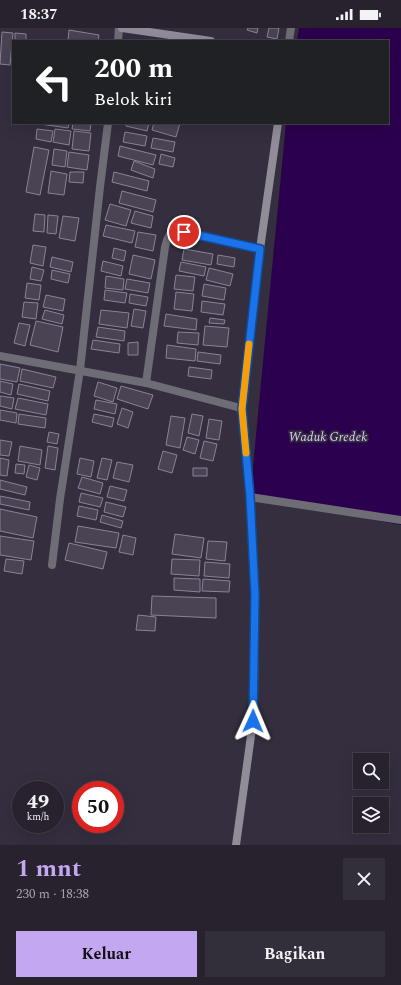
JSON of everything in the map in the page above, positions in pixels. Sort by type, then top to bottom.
[{"type":"main road","points":[[121,28],[204,40]]},
{"type":"main road","points":[[236,845],[253,721],[255,595],[250,496],[242,409],[260,249],[278,124]]},
{"type":"street","points":[[118,40],[121,28]]},
{"type":"street","points":[[289,40],[291,28]]},
{"type":"street","points":[[52,565],[60,499],[80,370],[108,124]]},
{"type":"street","points":[[146,383],[165,247],[170,234],[184,232],[260,249]]},
{"type":"street","points":[[0,356],[146,383],[242,409]]},
{"type":"street","points":[[250,496],[401,520]]},
{"type":"water","name":"Waduk Gredek","points":[[299,28],[401,28],[401,525],[250,497],[286,124],[389,124],[389,40],[297,40]]},
{"type":"building","points":[[248,28],[258,28],[257,33],[247,30]]},
{"type":"building","points":[[269,28],[279,28],[277,39],[267,37]]},
{"type":"building","points":[[69,30],[99,35],[98,40],[68,40]]},
{"type":"building","points":[[2,32],[13,33],[10,65],[0,64]]},
{"type":"building","points":[[15,33],[26,34],[26,40],[15,40]]},
{"type":"building","points":[[40,124],[69,124],[68,128]]},
{"type":"building","points":[[73,124],[91,124],[90,131],[72,129]]},
{"type":"building","points":[[126,124],[149,124],[147,131],[126,126]]},
{"type":"building","points":[[154,124],[180,124],[176,137],[152,130]]},
{"type":"building","points":[[37,129],[53,131],[51,142],[36,139]]},
{"type":"building","points":[[55,129],[71,131],[69,145],[53,142]]},
{"type":"building","points":[[74,131],[91,133],[89,151],[72,149]]},
{"type":"building","points":[[125,132],[147,136],[145,146],[123,142]]},
{"type":"building","points":[[153,138],[175,142],[173,152],[151,148]]},
{"type":"building","points":[[120,146],[156,155],[153,165],[118,156]]},
{"type":"building","points":[[34,147],[49,150],[40,195],[26,192]]},
{"type":"building","points":[[54,149],[67,151],[65,167],[52,165]]},
{"type":"building","points":[[69,152],[89,155],[87,170],[67,167]]},
{"type":"building","points":[[161,154],[175,158],[173,167],[159,164]]},
{"type":"building","points":[[134,161],[155,169],[153,178],[131,170]]},
{"type":"building","points":[[51,171],[67,174],[64,195],[48,193]]},
{"type":"building","points":[[70,172],[84,172],[83,183],[69,182]]},
{"type":"building","points":[[114,172],[149,181],[147,191],[112,182]]},
{"type":"building","points":[[122,191],[156,200],[153,212],[119,203]]},
{"type":"building","points":[[110,204],[131,210],[126,226],[105,220]]},
{"type":"building","points":[[135,211],[153,216],[151,228],[131,223]]},
{"type":"building","points":[[35,214],[45,215],[44,232],[33,231]]},
{"type":"building","points":[[48,215],[58,216],[56,234],[47,233]]},
{"type":"building","points":[[63,216],[79,218],[75,241],[59,238]]},
{"type":"building","points":[[106,225],[135,231],[132,243],[103,236]]},
{"type":"building","points":[[138,232],[156,235],[153,251],[135,247]]},
{"type":"building","points":[[33,245],[46,247],[43,266],[30,263]]},
{"type":"building","points":[[114,248],[126,251],[124,261],[112,258]]},
{"type":"building","points":[[184,249],[213,254],[211,265],[182,260]]},
{"type":"building","points":[[133,255],[155,260],[151,279],[129,274]]},
{"type":"building","points":[[218,255],[235,258],[234,267],[217,264]]},
{"type":"building","points":[[52,257],[73,262],[71,272],[50,267]]},
{"type":"building","points":[[103,261],[123,266],[121,276],[101,271]]},
{"type":"building","points":[[181,262],[206,267],[204,276],[179,271]]},
{"type":"building","points":[[32,267],[44,270],[41,281],[30,279]]},
{"type":"building","points":[[209,268],[233,274],[230,286],[206,280]]},
{"type":"building","points":[[52,270],[70,274],[68,283],[51,279]]},
{"type":"building","points":[[176,275],[195,277],[193,291],[174,289]]},
{"type":"building","points":[[106,276],[124,279],[123,290],[105,288]]},
{"type":"building","points":[[127,279],[150,283],[148,293],[125,289]]},
{"type":"building","points":[[27,283],[41,285],[39,300],[25,298]]},
{"type":"building","points":[[204,284],[226,288],[224,300],[202,296]]},
{"type":"building","points":[[105,290],[127,293],[125,303],[104,300]]},
{"type":"building","points":[[176,292],[194,294],[192,311],[174,309]]},
{"type":"building","points":[[130,294],[148,297],[146,306],[129,303]]},
{"type":"building","points":[[46,295],[65,299],[63,311],[43,307]]},
{"type":"building","points":[[202,301],[225,304],[223,315],[201,312]]},
{"type":"building","points":[[24,302],[38,303],[36,319],[22,317]]},
{"type":"building","points":[[134,309],[146,311],[143,328],[131,326]]},
{"type":"building","points":[[45,310],[64,315],[62,324],[42,319]]},
{"type":"building","points":[[101,310],[129,313],[127,328],[99,324]]},
{"type":"building","points":[[166,314],[197,319],[196,330],[164,326]]},
{"type":"building","points":[[210,318],[225,320],[224,324],[209,323]]},
{"type":"building","points":[[36,321],[63,327],[58,352],[30,345]]},
{"type":"building","points":[[19,323],[30,325],[25,346],[14,343]]},
{"type":"building","points":[[205,326],[229,328],[227,347],[203,345]]},
{"type":"building","points":[[98,327],[125,331],[124,341],[96,337]]},
{"type":"building","points":[[178,332],[199,333],[198,345],[177,343]]},
{"type":"building","points":[[93,340],[120,344],[119,353],[91,349]]},
{"type":"building","points":[[138,342],[138,355],[128,355],[128,343]]},
{"type":"building","points":[[167,345],[196,349],[195,361],[166,358]]},
{"type":"building","points":[[198,352],[221,355],[220,364],[197,361]]},
{"type":"building","points":[[0,364],[20,368],[17,382],[0,379]]},
{"type":"building","points":[[189,367],[212,370],[211,379],[188,376]]},
{"type":"building","points":[[22,369],[56,377],[53,388],[20,381]]},
{"type":"building","points":[[0,381],[13,384],[11,395],[0,392]]},
{"type":"building","points":[[98,382],[117,388],[113,402],[94,396]]},
{"type":"building","points":[[19,384],[50,391],[48,401],[17,394]]},
{"type":"building","points":[[121,386],[153,395],[148,409],[117,399]]},
{"type":"building","points":[[0,396],[14,398],[12,409],[0,406]]},
{"type":"building","points":[[18,398],[48,404],[46,415],[15,409]]},
{"type":"building","points":[[96,400],[117,404],[115,414],[94,409]]},
{"type":"building","points":[[122,408],[133,412],[128,428],[117,424]]},
{"type":"building","points":[[0,410],[17,413],[16,423],[0,420]]},
{"type":"building","points":[[19,414],[46,418],[45,428],[18,424]]},
{"type":"building","points":[[94,414],[114,418],[112,427],[92,422]]},
{"type":"building","points":[[192,414],[203,416],[199,436],[188,433]]},
{"type":"building","points":[[171,416],[185,418],[180,448],[166,445]]},
{"type":"building","points":[[209,419],[222,421],[219,440],[206,438]]},
{"type":"building","points":[[49,432],[59,434],[57,444],[47,442]]},
{"type":"building","points":[[187,437],[199,440],[195,454],[183,450]]},
{"type":"building","points":[[0,440],[12,442],[9,456],[0,455]]},
{"type":"building","points":[[204,441],[217,444],[213,461],[200,458]]},
{"type":"building","points":[[20,446],[42,450],[40,465],[18,461]]},
{"type":"building","points":[[48,446],[58,448],[55,470],[45,468]]},
{"type":"building","points":[[163,451],[177,455],[172,473],[158,469]]},
{"type":"building","points":[[0,458],[9,460],[7,476],[0,475]]},
{"type":"building","points":[[80,458],[94,461],[91,477],[77,474]]},
{"type":"building","points":[[102,458],[112,460],[107,480],[97,478]]},
{"type":"building","points":[[117,462],[133,465],[129,482],[113,478]]},
{"type":"building","points":[[16,464],[25,465],[24,474],[15,473]]},
{"type":"building","points":[[29,465],[40,468],[37,480],[26,477]]},
{"type":"building","points":[[193,468],[207,468],[207,476],[193,476]]},
{"type":"building","points":[[82,477],[103,483],[100,494],[78,488]]},
{"type":"building","points":[[0,480],[27,487],[25,495],[0,489]]},
{"type":"building","points":[[110,486],[127,490],[124,501],[107,497]]},
{"type":"building","points":[[81,493],[103,498],[100,507],[79,502]]},
{"type":"building","points":[[0,496],[30,502],[29,510],[0,504]]},
{"type":"building","points":[[106,502],[126,507],[123,517],[104,512]]},
{"type":"building","points":[[79,506],[98,510],[96,520],[77,516]]},
{"type":"building","points":[[0,509],[37,517],[33,538],[0,531]]},
{"type":"building","points":[[102,515],[123,521],[121,528],[100,522]]},
{"type":"building","points":[[78,526],[119,533],[116,548],[75,542]]},
{"type":"building","points":[[175,534],[204,538],[201,558],[172,554]]},
{"type":"building","points":[[123,535],[136,538],[133,555],[119,552]]},
{"type":"building","points":[[0,536],[34,541],[31,560],[0,555]]},
{"type":"building","points":[[208,541],[227,542],[225,561],[206,559]]},
{"type":"building","points":[[69,543],[107,552],[103,569],[65,560]]},
{"type":"building","points":[[6,559],[24,561],[22,574],[4,571]]},
{"type":"building","points":[[172,559],[200,560],[199,576],[171,574]]},
{"type":"building","points":[[205,562],[230,564],[229,578],[204,576]]},
{"type":"building","points":[[174,578],[200,579],[200,592],[174,590]]},
{"type":"building","points":[[203,579],[230,581],[229,592],[202,591]]},
{"type":"building","points":[[152,596],[216,598],[216,618],[151,615]]},
{"type":"building","points":[[138,615],[156,617],[155,631],[136,630]]},
{"type":"slow traffic","points":[[246,453],[242,409],[249,344]]},
{"type":"route","points":[[184,232],[260,249],[242,409],[250,496],[255,595],[253,721]]}]
